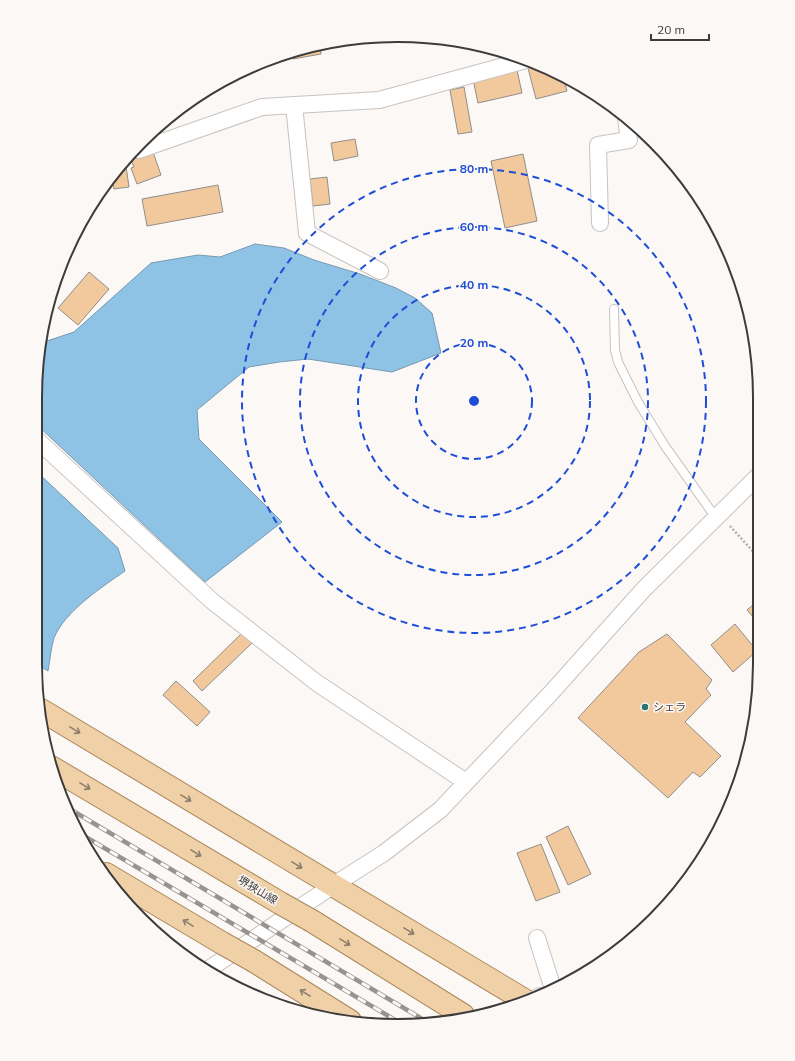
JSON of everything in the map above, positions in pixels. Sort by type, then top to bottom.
[{"type":"main road","points":[[45,713],[520,997]]},
{"type":"main road","name":"堺狭山線","points":[[59,771],[312,921],[459,1013]]},
{"type":"main road","points":[[114,879],[340,1014]]},
{"type":"street","points":[[144,148],[262,107],[379,100],[516,63]]},
{"type":"street","points":[[294,105],[307,233],[380,271]]},
{"type":"street","points":[[600,223],[598,146],[629,140],[627,126]]},
{"type":"street","points":[[42,445],[212,601],[317,683],[466,782]]},
{"type":"street","points":[[213,967],[332,886],[384,853],[440,810],[550,694],[643,590],[753,481]]},
{"type":"street","points":[[537,938],[552,984]]},
{"type":"lane","points":[[614,309],[614,350],[618,362],[638,402],[664,446],[717,516]]},
{"type":"path","points":[[717,516],[753,552]]},
{"type":"water","points":[[255,244],[284,248],[314,260],[360,274],[396,288],[415,298],[432,313],[441,353],[392,372],[308,359],[249,367],[197,410],[199,439],[282,522],[205,582],[42,430],[43,374],[47,341],[74,332],[151,263],[198,255],[220,257]]},
{"type":"water","points":[[42,477],[118,548],[125,571],[85,600],[66,618],[54,638],[48,671],[42,667],[42,664]]},
{"type":"building","points":[[321,51],[321,54],[293,59],[305,54]]},
{"type":"building","points":[[528,68],[534,69],[565,85],[567,91],[536,99]]},
{"type":"building","points":[[517,70],[522,93],[478,103],[473,79]]},
{"type":"building","points":[[464,87],[472,132],[458,134],[450,90]]},
{"type":"building","points":[[355,139],[358,156],[334,161],[331,143]]},
{"type":"building","points":[[153,152],[161,175],[137,184],[131,168],[134,167],[132,161],[134,159]]},
{"type":"building","points":[[523,154],[537,221],[505,228],[491,161]]},
{"type":"building","points":[[126,168],[129,187],[114,189],[113,184]]},
{"type":"building","points":[[327,177],[330,204],[313,206],[310,179]]},
{"type":"building","points":[[218,185],[223,212],[147,226],[142,199]]},
{"type":"building","points":[[89,272],[109,289],[78,325],[58,308]]},
{"type":"building","points":[[753,605],[753,617],[747,610]]},
{"type":"building","points":[[735,624],[753,646],[753,654],[733,672],[711,645]]},
{"type":"building","points":[[242,633],[252,643],[202,691],[193,681]]},
{"type":"building","name":"シェラ","points":[[667,634],[712,680],[706,689],[711,695],[685,722],[721,756],[700,777],[693,772],[668,798],[578,718],[639,652]]},
{"type":"building","points":[[176,681],[210,712],[197,726],[163,695]]},
{"type":"building","points":[[568,826],[591,874],[568,885],[546,837]]},
{"type":"building","points":[[541,844],[560,892],[536,901],[517,853]]},
{"type":"railway","points":[[75,812],[421,1018]]},
{"type":"railway","points":[[89,839],[393,1019]]},
{"type":"place","name":"シェラ","points":[[645,707]]}]
